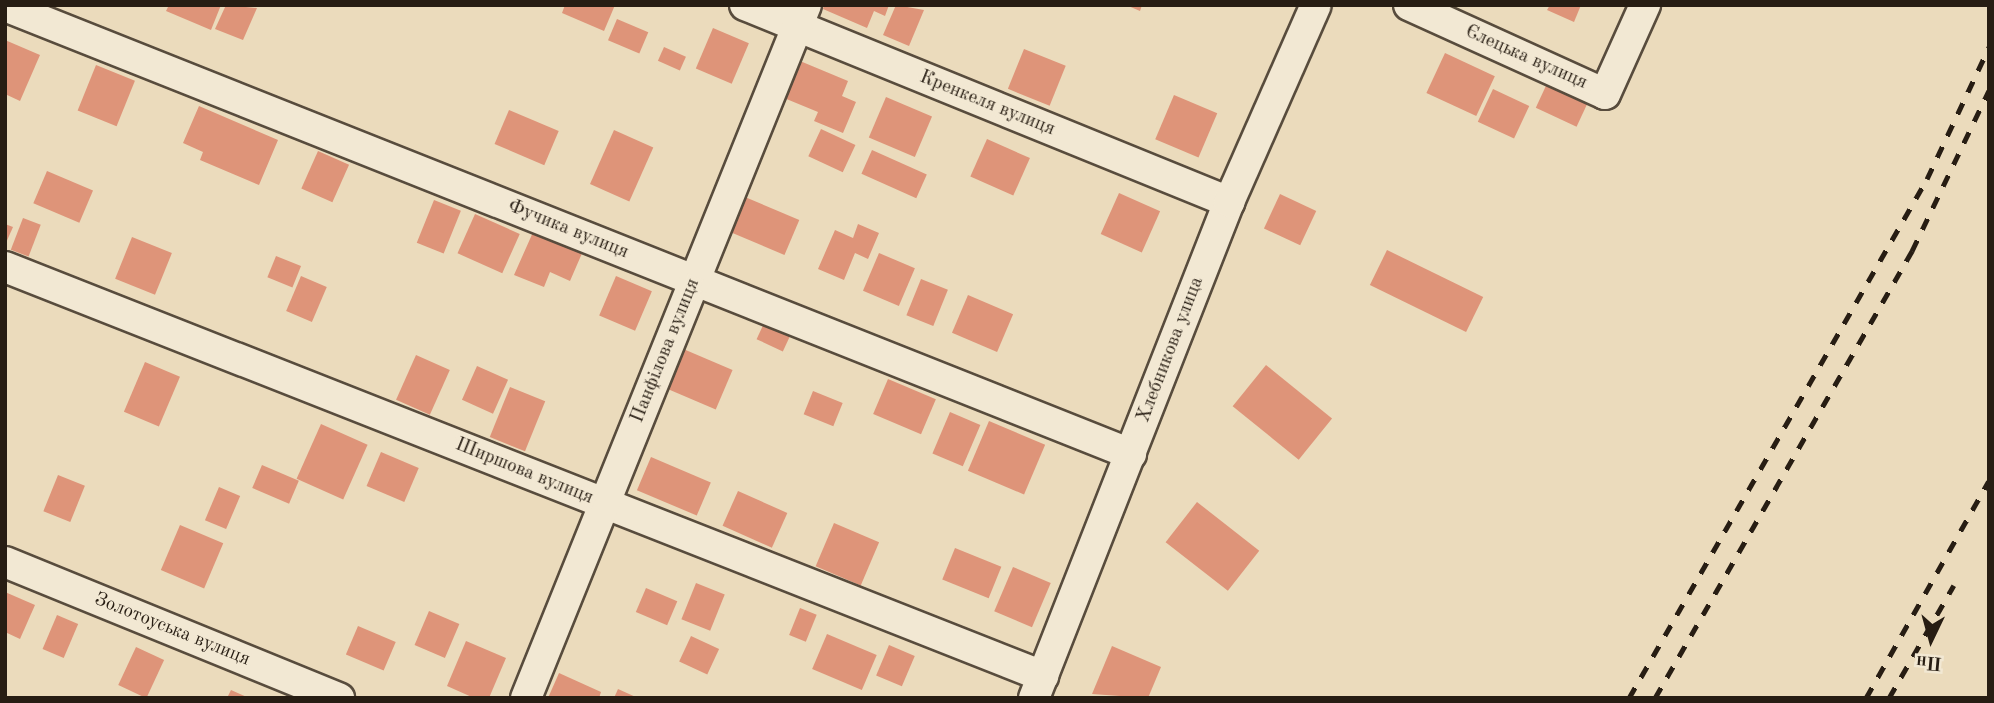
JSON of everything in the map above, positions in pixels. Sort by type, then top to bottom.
[{"type":"street","name":"Кренкеля вулиця","points":[[745,5],[801,16],[1228,202]]},
{"type":"street","name":"Хлебникова улица","points":[[1038,687],[1228,202],[1316,5]]},
{"type":"street","name":"Єлецька вулиця","points":[[1409,5],[1605,94],[1645,5]]},
{"type":"street","name":"Фучика вулиця","points":[[5,6],[1131,453]]},
{"type":"street","name":"Панфілова вулиця","points":[[526,698],[801,16]]},
{"type":"street","name":"Ширшова вулиця","points":[[5,267],[604,504],[1038,687]]},
{"type":"street","name":"Золотоуська вулиця","points":[[5,562],[339,698]]},
{"type":"building","points":[[169,5],[221,5],[211,30],[166,11]]},
{"type":"building","points":[[226,5],[257,8],[243,40],[215,29]]},
{"type":"building","points":[[565,5],[615,5],[604,31],[562,13]]},
{"type":"building","points":[[824,5],[889,5],[885,16],[874,11],[867,28],[823,9]]},
{"type":"building","points":[[896,5],[924,10],[909,46],[883,35]]},
{"type":"building","points":[[1126,5],[1142,5],[1140,11]]},
{"type":"building","points":[[1550,5],[1581,5],[1574,22],[1547,10]]},
{"type":"building","points":[[617,19],[648,32],[639,53],[608,40]]},
{"type":"building","points":[[713,28],[749,43],[732,84],[696,69]]},
{"type":"building","points":[[5,40],[40,55],[20,101],[5,94]]},
{"type":"building","points":[[664,47],[686,57],[680,70],[658,61]]},
{"type":"building","points":[[1024,49],[1066,66],[1050,106],[1008,89]]},
{"type":"building","points":[[1445,53],[1495,76],[1476,116],[1426,93]]},
{"type":"building","points":[[800,61],[848,81],[842,96],[856,102],[843,133],[814,121],[818,112],[784,98]]},
{"type":"building","points":[[96,65],[135,81],[117,126],[78,110]]},
{"type":"building","points":[[1551,75],[1592,94],[1577,127],[1536,108]]},
{"type":"building","points":[[1493,89],[1529,106],[1514,139],[1478,122]]},
{"type":"building","points":[[1174,95],[1217,113],[1199,158],[1155,139]]},
{"type":"building","points":[[886,97],[932,117],[915,157],[869,138]]},
{"type":"building","points":[[199,106],[278,140],[259,185],[200,160],[203,152],[183,143]]},
{"type":"building","points":[[509,110],[559,131],[544,165],[495,144]]},
{"type":"building","points":[[821,129],[855,145],[843,172],[808,156]]},
{"type":"building","points":[[614,130],[653,147],[629,201],[590,184]]},
{"type":"building","points":[[987,139],[1030,158],[1013,196],[970,176]]},
{"type":"building","points":[[872,150],[927,174],[916,198],[861,174]]},
{"type":"building","points":[[318,151],[349,165],[332,202],[301,188]]},
{"type":"building","points":[[47,171],[93,191],[79,223],[33,203]]},
{"type":"building","points":[[1119,193],[1160,211],[1142,252],[1101,234]]},
{"type":"building","points":[[1280,194],[1316,211],[1300,245],[1264,228]]},
{"type":"building","points":[[745,197],[799,220],[784,255],[730,232]]},
{"type":"building","points":[[434,200],[461,211],[444,254],[417,243]]},
{"type":"building","points":[[475,214],[520,234],[502,273],[458,253]]},
{"type":"building","points":[[23,218],[41,225],[29,257],[11,250]]},
{"type":"building","points":[[5,224],[13,227],[5,245]]},
{"type":"building","points":[[858,224],[879,233],[868,259],[855,253],[844,280],[818,269],[835,230],[853,238]]},
{"type":"building","points":[[534,230],[583,251],[570,281],[550,272],[544,287],[514,275]]},
{"type":"building","points":[[132,237],[172,253],[155,295],[115,279]]},
{"type":"building","points":[[1387,250],[1483,297],[1466,332],[1370,285]]},
{"type":"building","points":[[879,253],[915,268],[899,306],[863,291]]},
{"type":"building","points":[[276,256],[301,266],[292,287],[267,277]]},
{"type":"building","points":[[301,276],[327,287],[312,322],[286,311]]},
{"type":"building","points":[[616,276],[652,291],[635,331],[599,316]]},
{"type":"building","points":[[921,279],[948,290],[933,326],[906,315]]},
{"type":"building","points":[[968,295],[1013,314],[997,352],[952,333]]},
{"type":"building","points":[[765,321],[791,333],[783,351],[757,339]]},
{"type":"building","points":[[681,348],[733,370],[716,409],[664,388]]},
{"type":"building","points":[[416,355],[450,370],[430,415],[396,400]]},
{"type":"building","points":[[145,362],[180,377],[159,427],[124,412]]},
{"type":"building","points":[[1266,365],[1332,418],[1299,460],[1233,406]]},
{"type":"building","points":[[477,366],[508,380],[493,414],[462,400]]},
{"type":"building","points":[[888,379],[936,399],[921,434],[873,414]]},
{"type":"building","points":[[510,387],[545,401],[525,451],[490,437]]},
{"type":"building","points":[[813,391],[843,403],[833,426],[804,414]]},
{"type":"building","points":[[950,412],[980,425],[963,466],[932,453]]},
{"type":"building","points":[[989,421],[1045,445],[1024,495],[968,471]]},
{"type":"building","points":[[321,424],[368,445],[343,500],[297,479]]},
{"type":"building","points":[[381,452],[419,468],[404,502],[367,486]]},
{"type":"building","points":[[651,457],[711,482],[697,516],[637,490]]},
{"type":"building","points":[[262,465],[299,481],[289,504],[252,488]]},
{"type":"building","points":[[58,475],[85,486],[70,522],[43,511]]},
{"type":"building","points":[[219,487],[240,496],[226,529],[205,520]]},
{"type":"building","points":[[738,491],[787,513],[772,548],[723,526]]},
{"type":"building","points":[[1197,502],[1259,551],[1228,591],[1166,542]]},
{"type":"building","points":[[834,523],[879,542],[861,585],[816,566]]},
{"type":"building","points":[[180,525],[223,543],[204,588],[161,570]]},
{"type":"building","points":[[955,548],[1001,567],[989,598],[942,580]]},
{"type":"building","points":[[1013,567],[1051,583],[1032,627],[994,611]]},
{"type":"building","points":[[696,583],[725,595],[710,631],[681,619]]},
{"type":"building","points":[[646,588],[677,601],[667,625],[636,612]]},
{"type":"building","points":[[5,592],[35,605],[20,639],[5,632]]},
{"type":"building","points":[[800,608],[817,615],[806,642],[789,635]]},
{"type":"building","points":[[429,611],[459,624],[445,658],[415,645]]},
{"type":"building","points":[[57,615],[78,624],[64,658],[43,649]]},
{"type":"building","points":[[358,626],[396,642],[384,671],[346,655]]},
{"type":"building","points":[[827,634],[877,655],[862,690],[812,669]]},
{"type":"building","points":[[691,636],[719,649],[707,674],[679,661]]},
{"type":"building","points":[[466,641],[506,658],[489,698],[474,698],[447,686]]},
{"type":"building","points":[[889,645],[915,656],[902,686],[876,675]]},
{"type":"building","points":[[1112,646],[1161,667],[1148,698],[1092,694]]},
{"type":"building","points":[[136,647],[164,660],[146,698],[118,685]]},
{"type":"building","points":[[559,673],[601,692],[599,698],[548,698]]},
{"type":"building","points":[[618,689],[638,698],[614,698]]},
{"type":"building","points":[[231,690],[249,698],[227,698]]},
{"type":"railway","points":[[1629,698],[1927,179],[1989,47]]},
{"type":"railway","points":[[1655,698],[1912,251],[1989,90]]},
{"type":"railway","points":[[1866,698],[1989,481]]},
{"type":"railway","points":[[1889,698],[1954,585]]}]
